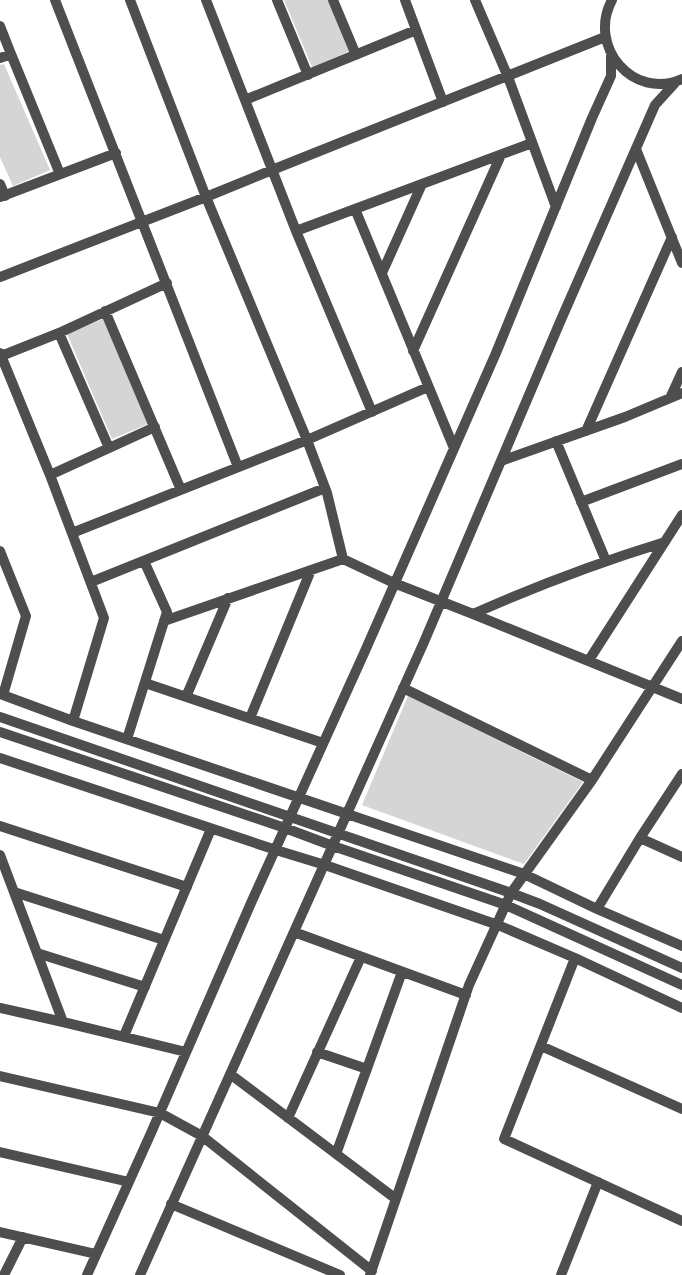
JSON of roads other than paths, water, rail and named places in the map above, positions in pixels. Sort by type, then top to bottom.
[{"type":"street","points":[[56,0],[238,467]]},
{"type":"street","points":[[130,0],[206,197],[307,440],[325,488],[343,559]]},
{"type":"street","points":[[206,0],[296,231],[372,412]]},
{"type":"street","points":[[277,0],[308,75]]},
{"type":"street","points":[[334,0],[356,55]]},
{"type":"street","points":[[405,0],[443,102]]},
{"type":"street","points":[[475,0],[508,77],[556,207]]},
{"type":"street","points":[[612,0],[605,19],[605,37],[611,55],[622,70],[638,80],[656,84],[678,81]]},
{"type":"street","points":[[0,26],[60,174]]},
{"type":"street","points":[[245,100],[416,30]]},
{"type":"street","points":[[0,277],[143,222],[605,37]]},
{"type":"street","points":[[0,58],[11,54]]},
{"type":"street","points":[[87,1275],[496,353],[611,76],[611,55]]},
{"type":"street","points":[[140,1275],[403,688],[655,105],[678,81]]},
{"type":"street","points":[[296,231],[532,143]]},
{"type":"street","points":[[636,150],[682,263]]},
{"type":"street","points":[[0,184],[2,196],[116,153]]},
{"type":"street","points":[[413,351],[501,155]]},
{"type":"street","points":[[382,273],[422,184]]},
{"type":"street","points":[[354,209],[454,448]]},
{"type":"street","points":[[586,431],[672,237]]},
{"type":"street","points":[[73,721],[104,618],[50,475],[1,354],[59,333],[167,283]]},
{"type":"street","points":[[105,311],[181,490]]},
{"type":"street","points":[[59,333],[109,448]]},
{"type":"street","points":[[670,398],[682,372]]},
{"type":"street","points":[[72,533],[307,440],[428,387]]},
{"type":"street","points":[[501,461],[625,417],[682,392]]},
{"type":"street","points":[[50,475],[155,428]]},
{"type":"street","points":[[556,441],[606,561]]},
{"type":"street","points":[[581,502],[682,464]]},
{"type":"street","points":[[90,582],[325,488]]},
{"type":"street","points":[[589,660],[682,515]]},
{"type":"street","points":[[473,614],[506,599],[606,561],[665,542]]},
{"type":"street","points":[[0,551],[26,616],[1,695],[73,721],[524,874],[597,909],[682,946]]},
{"type":"street","points":[[164,621],[343,559],[394,583],[589,660],[682,699]]},
{"type":"street","points":[[127,739],[167,612],[144,561]]},
{"type":"street","points":[[250,718],[311,570]]},
{"type":"street","points":[[186,697],[228,598]]},
{"type":"street","points":[[0,1076],[160,1113],[202,1136],[371,1273],[466,995],[511,893],[592,780],[682,641]]},
{"type":"street","points":[[145,683],[323,743]]},
{"type":"street","points":[[403,688],[592,780]]},
{"type":"street","points":[[0,717],[511,893],[540,904],[682,968]]},
{"type":"street","points":[[0,732],[285,828],[333,846],[506,905],[682,985]]},
{"type":"street","points":[[0,758],[498,924],[576,958],[682,1008]]},
{"type":"street","points":[[597,909],[640,838],[682,776]]},
{"type":"street","points":[[0,826],[186,887]]},
{"type":"street","points":[[124,1036],[211,829]]},
{"type":"street","points":[[640,838],[682,857]]},
{"type":"street","points":[[0,855],[63,1022]]},
{"type":"street","points":[[14,892],[164,940]]},
{"type":"street","points":[[294,932],[466,995]]},
{"type":"street","points":[[37,953],[144,987]]},
{"type":"street","points":[[288,1118],[361,957]]},
{"type":"street","points":[[576,958],[504,1139],[682,1222]]},
{"type":"street","points":[[336,1154],[402,972]]},
{"type":"street","points":[[0,1008],[124,1036],[186,1052]]},
{"type":"street","points":[[541,1046],[682,1109]]},
{"type":"street","points":[[317,1052],[367,1069]]},
{"type":"street","points":[[230,1074],[396,1199]]},
{"type":"street","points":[[0,1152],[129,1182]]},
{"type":"street","points":[[561,1275],[598,1182]]},
{"type":"street","points":[[171,1204],[340,1275]]},
{"type":"street","points":[[0,1232],[96,1254]]},
{"type":"street","points":[[4,1275],[23,1237]]}]
